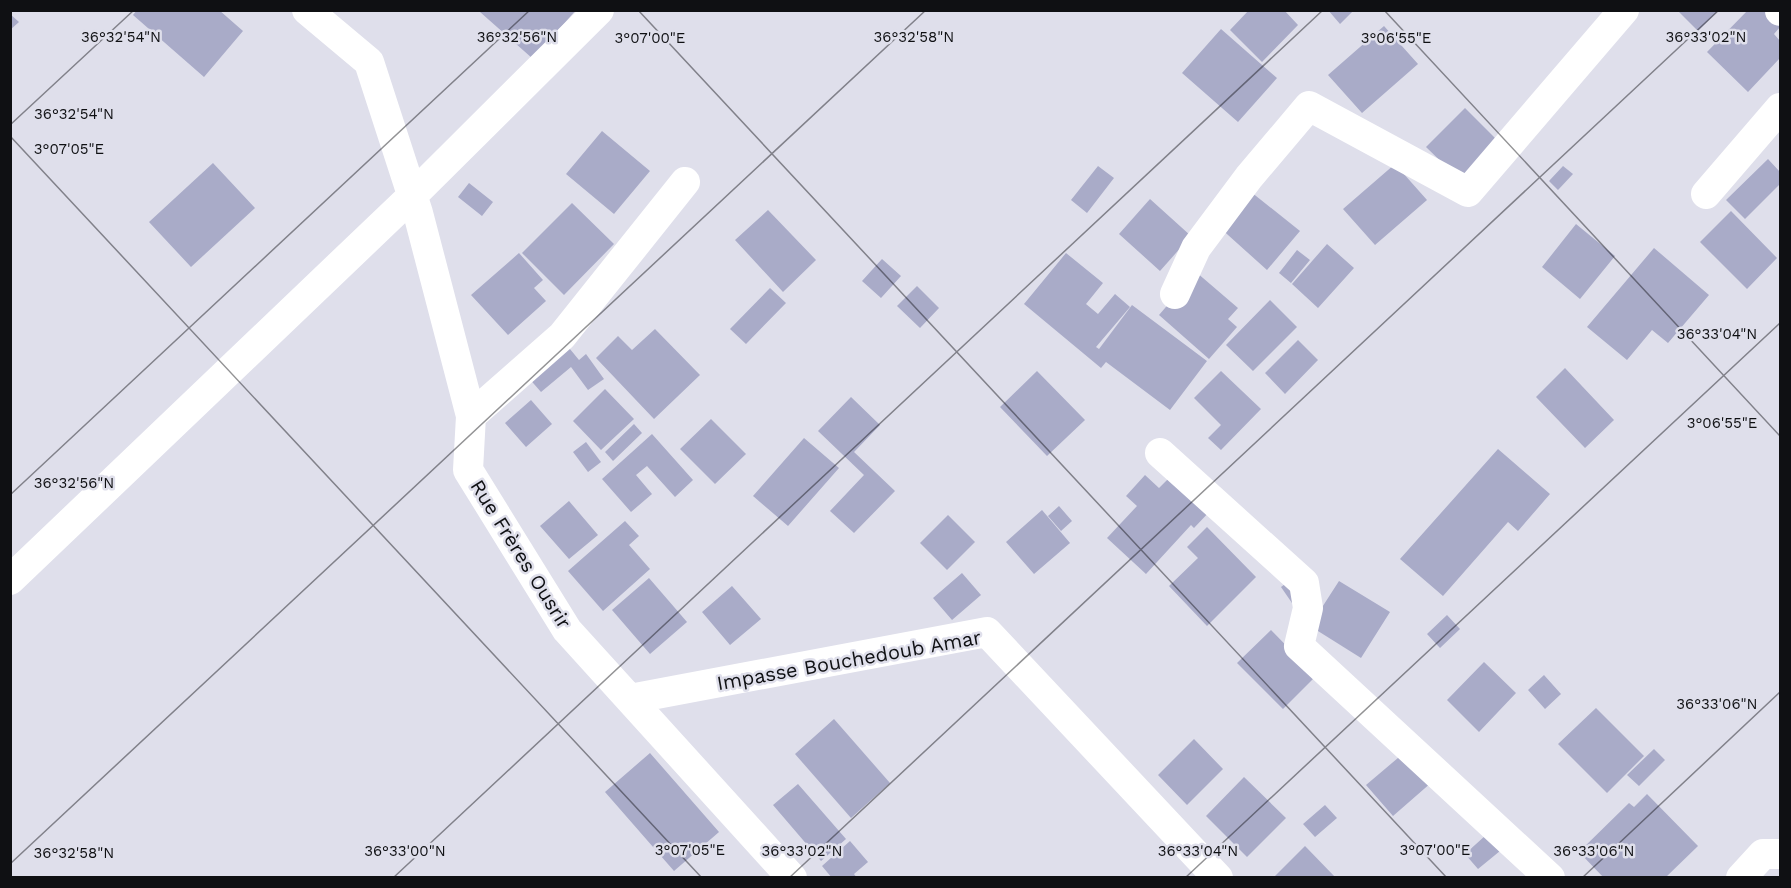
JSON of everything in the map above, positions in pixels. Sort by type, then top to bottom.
[{"type":"street","name":"Rue Frères Ousrir","points":[[308,10],[369,62],[412,196],[471,416],[468,470],[567,630],[792,878]]},
{"type":"street","points":[[10,580],[412,196],[599,10]]},
{"type":"street","points":[[1175,294],[1196,248],[1249,177],[1309,106],[1468,192],[1624,10]]},
{"type":"street","points":[[1706,194],[1780,108]]},
{"type":"street","points":[[471,416],[562,336],[685,182]]},
{"type":"street","points":[[1160,453],[1304,583],[1308,608],[1299,646],[1550,878]]},
{"type":"street","name":"Impasse Bouchedoub Amar","points":[[630,699],[987,632],[1218,878]]},
{"type":"street","points":[[1741,878],[1763,854],[1780,854]]},
{"type":"building","points":[[137,10],[219,10],[243,31],[204,77],[133,15]]},
{"type":"building","points":[[482,10],[576,10],[533,59],[480,12]]},
{"type":"building","points":[[1249,10],[1284,10],[1298,25],[1262,62],[1230,30]]},
{"type":"building","points":[[1328,10],[1354,10],[1340,24]]},
{"type":"building","points":[[1677,10],[1719,10],[1698,31]]},
{"type":"building","points":[[1748,10],[1768,10],[1780,23],[1780,27],[1774,34],[1780,41],[1780,58],[1748,92],[1707,52]]},
{"type":"building","points":[[10,14],[19,22],[10,30]]},
{"type":"building","points":[[1384,26],[1418,64],[1362,113],[1328,75]]},
{"type":"building","points":[[1221,29],[1277,78],[1238,122],[1182,73]]},
{"type":"building","points":[[1465,108],[1498,141],[1460,180],[1426,147]]},
{"type":"building","points":[[602,131],[650,171],[614,214],[566,174]]},
{"type":"building","points":[[1768,159],[1780,172],[1780,184],[1745,219],[1726,200]]},
{"type":"building","points":[[213,163],[255,208],[191,267],[149,222]]},
{"type":"building","points":[[1395,164],[1427,200],[1375,245],[1343,209]]},
{"type":"building","points":[[1098,166],[1114,178],[1087,213],[1071,200]]},
{"type":"building","points":[[1563,166],[1573,174],[1558,190],[1549,181]]},
{"type":"building","points":[[469,183],[493,202],[482,216],[458,197]]},
{"type":"building","points":[[1246,188],[1300,231],[1267,270],[1218,226]]},
{"type":"building","points":[[1150,199],[1191,236],[1160,271],[1119,234]]},
{"type":"building","points":[[572,203],[614,244],[564,295],[522,253]]},
{"type":"building","points":[[768,210],[816,260],[783,292],[735,240]]},
{"type":"building","points":[[1731,211],[1777,258],[1747,289],[1700,242]]},
{"type":"building","points":[[1576,224],[1615,256],[1580,299],[1542,267]]},
{"type":"building","points":[[1327,244],[1354,268],[1318,308],[1292,284]]},
{"type":"building","points":[[1654,248],[1709,295],[1668,343],[1652,330],[1627,360],[1587,327]]},
{"type":"building","points":[[1297,250],[1310,260],[1291,283],[1279,273]]},
{"type":"building","points":[[519,253],[543,280],[534,288],[546,301],[508,335],[471,295]]},
{"type":"building","points":[[1066,253],[1103,283],[1086,304],[1098,314],[1115,294],[1130,307],[1096,347],[1099,349],[1132,305],[1207,361],[1170,410],[1106,362],[1101,368],[1024,304]]},
{"type":"building","points":[[882,259],[901,276],[881,298],[862,281]]},
{"type":"building","points":[[1196,272],[1238,308],[1228,319],[1237,327],[1209,359],[1159,315]]},
{"type":"building","points":[[917,286],[939,308],[920,328],[897,306]]},
{"type":"building","points":[[770,288],[786,303],[746,344],[730,329]]},
{"type":"building","points":[[1270,300],[1297,327],[1253,371],[1226,345]]},
{"type":"building","points":[[655,329],[700,375],[654,419],[596,358],[618,336],[632,350]]},
{"type":"building","points":[[1298,340],[1318,360],[1285,394],[1265,373]]},
{"type":"building","points":[[565,343],[579,360],[586,354],[604,379],[588,390],[571,367],[541,392],[527,376]]},
{"type":"building","points":[[1565,368],[1614,420],[1585,448],[1536,397]]},
{"type":"building","points":[[1037,371],[1085,420],[1047,456],[1000,407]]},
{"type":"building","points":[[1221,371],[1261,409],[1221,450],[1208,438],[1221,425],[1194,398]]},
{"type":"building","points":[[605,389],[634,419],[601,450],[573,421]]},
{"type":"building","points":[[851,397],[880,425],[854,452],[895,491],[854,533],[830,511],[864,475],[818,431]]},
{"type":"building","points":[[531,400],[552,424],[526,447],[505,423]]},
{"type":"building","points":[[711,419],[746,454],[715,484],[680,449]]},
{"type":"building","points":[[634,424],[642,433],[613,461],[605,452]]},
{"type":"building","points":[[652,434],[693,480],[675,497],[647,466],[636,475],[652,494],[631,512],[602,479]]},
{"type":"building","points":[[804,438],[839,468],[788,526],[753,496]]},
{"type":"building","points":[[586,442],[601,462],[588,472],[573,452]]},
{"type":"building","points":[[1498,449],[1550,494],[1518,531],[1508,522],[1443,596],[1400,559]]},
{"type":"building","points":[[1174,473],[1212,509],[1194,528],[1191,525],[1146,574],[1107,538],[1137,506],[1126,496],[1145,475],[1159,488]]},
{"type":"building","points":[[569,501],[598,535],[569,559],[540,526]]},
{"type":"building","points":[[1059,506],[1072,521],[1061,531],[1048,516]]},
{"type":"building","points":[[1042,510],[1070,543],[1034,574],[1006,542]]},
{"type":"building","points":[[948,515],[975,542],[947,570],[920,543]]},
{"type":"building","points":[[625,521],[639,536],[629,545],[650,569],[603,611],[568,571]]},
{"type":"building","points":[[1207,527],[1256,577],[1207,626],[1169,586],[1198,558],[1187,547]]},
{"type":"building","points":[[962,573],[981,595],[952,620],[933,598]]},
{"type":"building","points":[[649,578],[687,622],[650,654],[612,610]]},
{"type":"building","points":[[1292,579],[1304,596],[1292,603],[1281,587]]},
{"type":"building","points":[[1339,581],[1390,612],[1361,658],[1310,626]]},
{"type":"building","points":[[732,586],[761,619],[730,645],[702,612]]},
{"type":"building","points":[[1447,615],[1460,629],[1440,648],[1427,634]]},
{"type":"building","points":[[1271,630],[1316,676],[1283,709],[1237,663]]},
{"type":"building","points":[[1484,662],[1516,693],[1479,732],[1447,700]]},
{"type":"building","points":[[1544,675],[1561,694],[1545,709],[1528,690]]},
{"type":"building","points":[[1596,708],[1644,756],[1607,793],[1558,744]]},
{"type":"building","points":[[834,719],[890,783],[851,818],[795,754]]},
{"type":"building","points":[[1194,739],[1223,769],[1187,805],[1158,775]]},
{"type":"building","points":[[1654,749],[1665,760],[1639,786],[1627,775]]},
{"type":"building","points":[[1405,752],[1432,782],[1393,816],[1366,785]]},
{"type":"building","points":[[650,753],[719,832],[674,871],[605,792]]},
{"type":"building","points":[[1244,777],[1286,818],[1247,857],[1206,816]]},
{"type":"building","points":[[798,784],[846,839],[821,861],[773,805]]},
{"type":"building","points":[[1647,794],[1698,846],[1665,878],[1604,878],[1579,852],[1629,803],[1634,807]]},
{"type":"building","points":[[1325,805],[1337,818],[1315,837],[1303,824]]},
{"type":"building","points":[[1486,835],[1500,851],[1478,869],[1465,854]]},
{"type":"building","points":[[850,841],[868,862],[854,874],[857,878],[832,878],[822,866]]},
{"type":"building","points":[[1305,846],[1336,878],[1273,878]]}]
